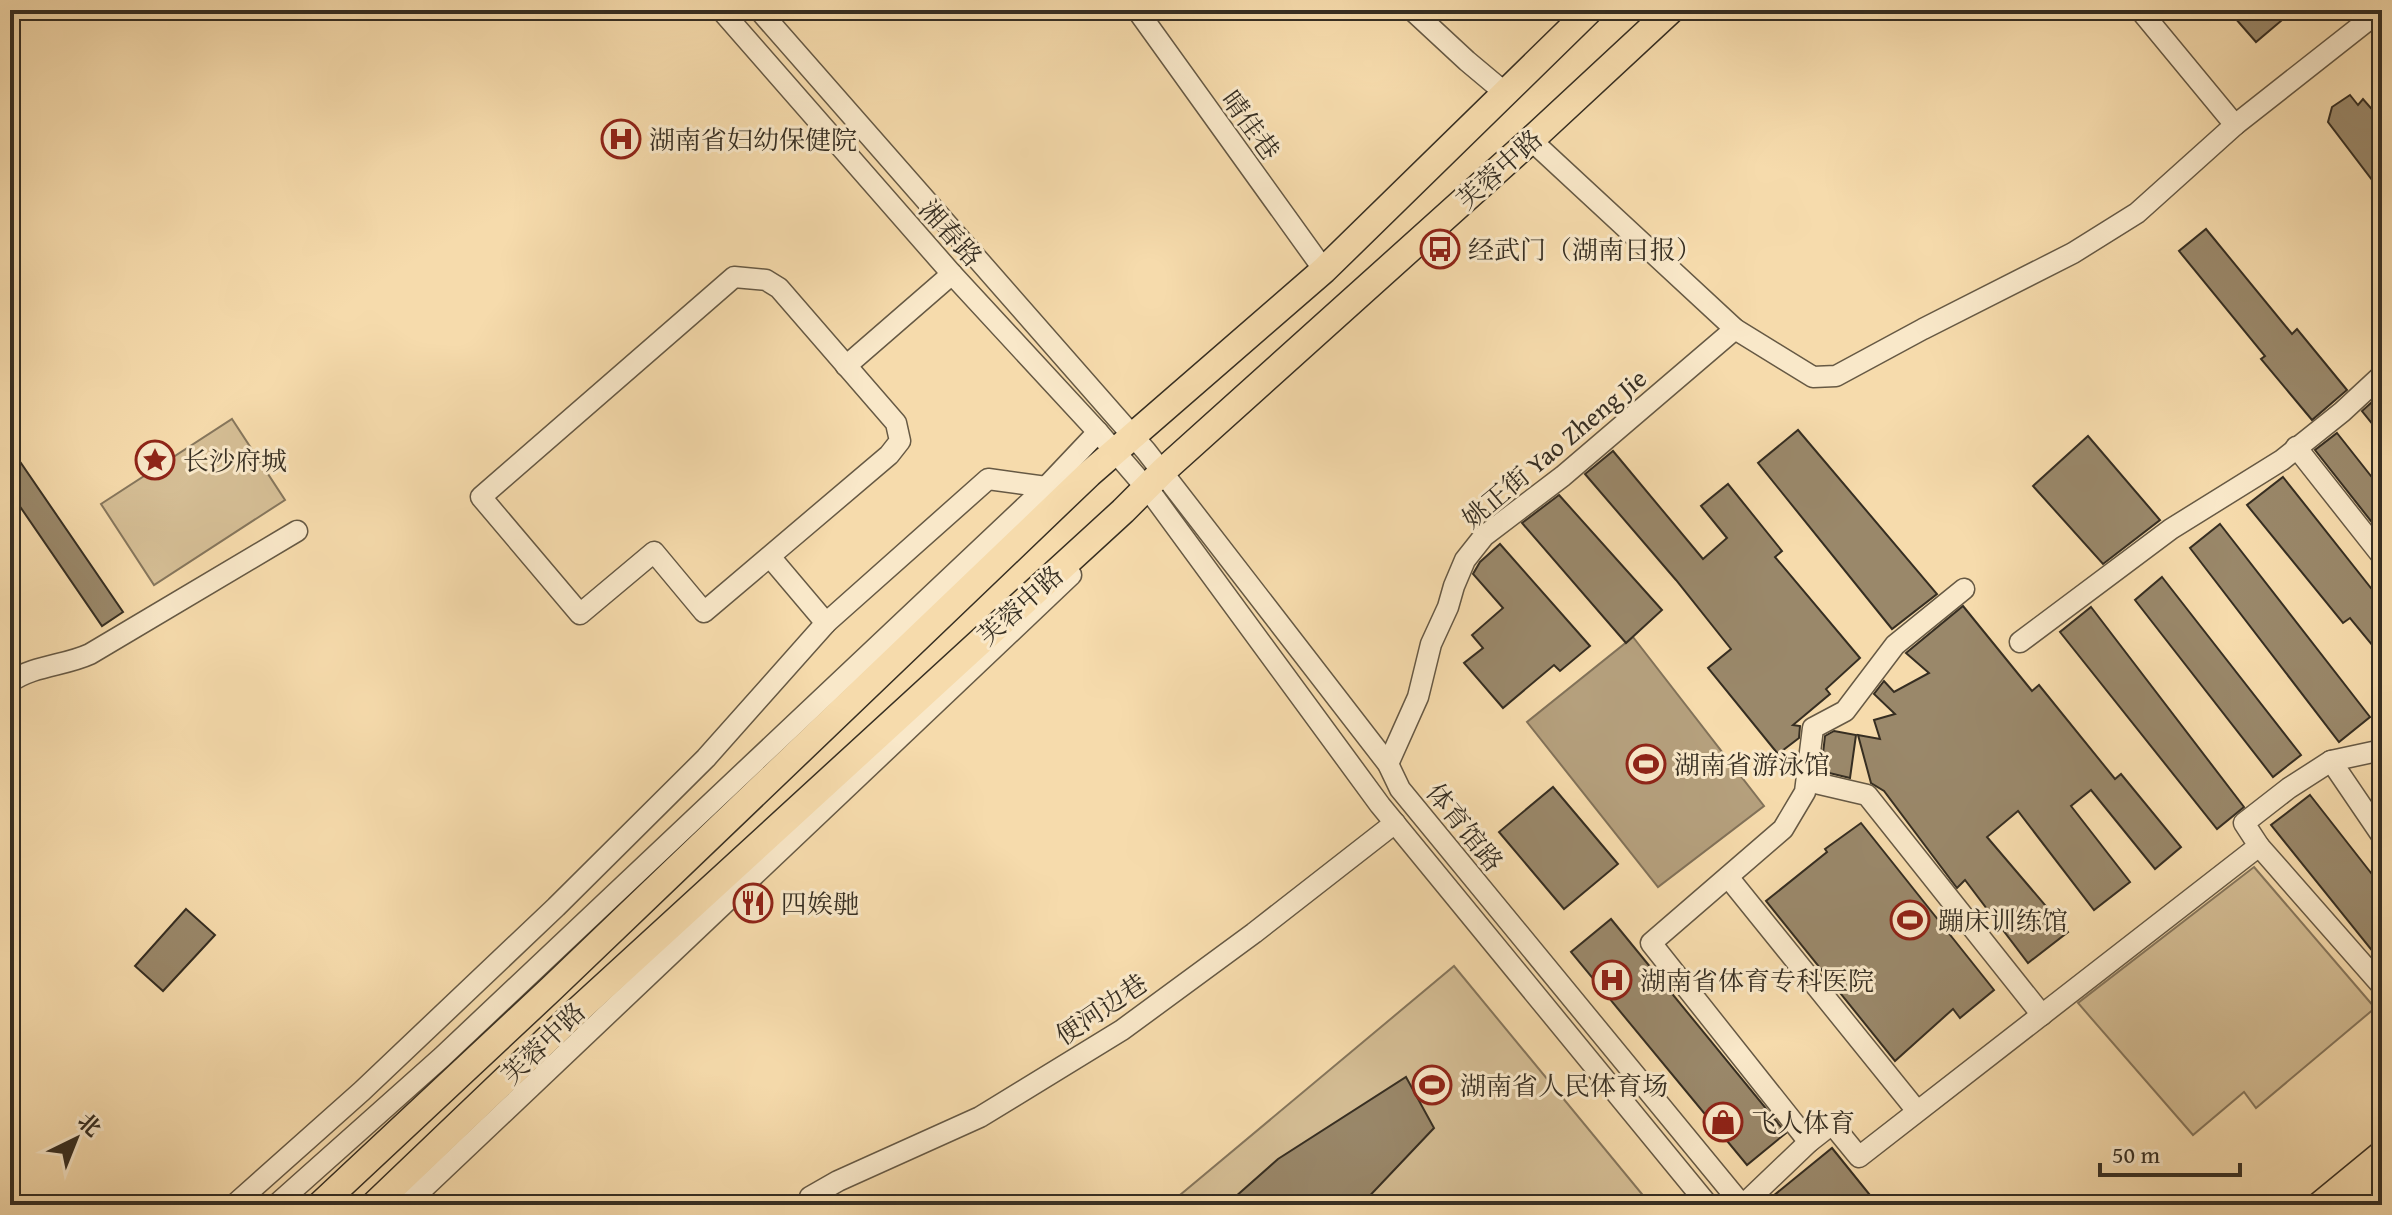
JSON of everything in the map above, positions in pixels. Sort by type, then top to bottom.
[{"type":"main road","name":"芙蓉中路","points":[[320,1205],[551,989],[1089,474],[1114,440],[1324,270],[1590,10]]},
{"type":"main road","name":"芙蓉中路","points":[[374,1205],[576,1012],[1671,10]]},
{"type":"main road","points":[[1046,487],[1089,474]]},
{"type":"main road","points":[[2320,1205],[2382,1154]]},
{"type":"main road","points":[[2351,1205],[2382,1180]]},
{"type":"street","name":"湘春路","points":[[721,10],[952,274],[1114,440]]},
{"type":"street","name":"湘春路","points":[[759,10],[1154,485]]},
{"type":"street","name":"晴佳巷","points":[[1137,10],[1324,270]]},
{"type":"street","points":[[1412,10],[1504,92]]},
{"type":"street","points":[[2140,10],[2235,125]]},
{"type":"street","points":[[1531,140],[1735,329],[1813,377],[1836,376],[2073,253],[2137,213],[2235,125],[2381,10]]},
{"type":"street","points":[[846,366],[952,274]]},
{"type":"street","points":[[734,277],[766,280],[779,288],[846,366],[896,423],[900,441],[889,455],[771,558],[704,612],[654,552],[580,614],[481,497],[734,277]]},
{"type":"street","name":"姚正街 Yao Zheng Jie","points":[[1388,764],[1418,697],[1431,644],[1454,586],[1465,560],[1484,536],[1563,476],[1735,329]]},
{"type":"street","points":[[2020,642],[2171,529],[2282,460],[2382,375]]},
{"type":"street","points":[[276,1205],[453,1046],[1046,487],[1114,440]]},
{"type":"street","points":[[2296,447],[2382,556]]},
{"type":"street","points":[[234,1205],[362,1091],[577,886],[706,758],[826,623],[988,479],[1046,487]]},
{"type":"street","name":"体育馆路","points":[[1154,485],[1388,764],[1408,798],[1742,1205]]},
{"type":"street","name":"体育馆路","points":[[1154,485],[1395,823],[1708,1205]]},
{"type":"street","name":"芙蓉中路","points":[[406,1205],[1154,485]]},
{"type":"street","points":[[10,682],[22,674],[72,662],[90,654],[297,531]]},
{"type":"street","points":[[771,558],[826,623]]},
{"type":"street","points":[[1809,1142],[1651,943],[1783,829],[1805,792],[1813,728],[1845,711],[1895,645],[1964,589]]},
{"type":"street","points":[[2382,750],[2331,761],[2244,823],[2259,846],[2382,986]]},
{"type":"street","points":[[2331,761],[2382,836]]},
{"type":"street","points":[[1807,781],[1867,795],[2042,1015]]},
{"type":"street","name":"便河边巷","points":[[810,1197],[980,1117],[1122,1030],[1254,933],[1395,823]]},
{"type":"street","points":[[1742,1205],[1832,1124],[1859,1157],[2259,846]]},
{"type":"street","points":[[1728,877],[1917,1111]]},
{"type":"shaded area","points":[[232,419],[285,500],[154,585],[101,504]]},
{"type":"shaded area","name":"湖南省游泳馆","points":[[1633,637],[1764,806],[1658,887],[1527,722]]},
{"type":"shaded area","points":[[2254,867],[2375,1008],[2256,1108],[2244,1092],[2193,1135],[2078,1003]]},
{"type":"shaded area","name":"湖南省人民体育场","points":[[1454,966],[1651,1205],[1168,1205]]},
{"type":"building","points":[[2228,10],[2294,10],[2256,42]]},
{"type":"building","points":[[2350,95],[2358,105],[2363,99],[2376,114],[2382,110],[2382,193],[2328,122],[2332,107]]},
{"type":"building","points":[[2206,229],[2292,334],[2297,329],[2347,390],[2312,420],[2261,359],[2265,356],[2179,251]]},
{"type":"building","points":[[2382,393],[2382,436],[2362,411]]},
{"type":"building","points":[[1798,430],[1937,594],[1892,629],[1758,463]]},
{"type":"building","points":[[2337,433],[2382,490],[2382,535],[2315,450]]},
{"type":"building","points":[[2088,436],[2160,520],[2103,564],[2033,486]]},
{"type":"building","points":[[10,447],[123,612],[102,626],[10,492]]},
{"type":"building","points":[[1613,451],[1703,559],[1727,538],[1701,506],[1728,484],[1782,551],[1775,557],[1860,658],[1826,689],[1830,694],[1793,725],[1800,726],[1799,738],[1778,754],[1708,668],[1731,649],[1585,474]]},
{"type":"building","points":[[2283,477],[2382,602],[2382,657],[2350,618],[2343,623],[2247,505]]},
{"type":"building","points":[[1559,495],[1662,610],[1626,643],[1522,523]]},
{"type":"building","points":[[2220,524],[2370,717],[2339,742],[2190,548]]},
{"type":"building","points":[[1500,544],[1590,646],[1560,671],[1554,665],[1503,708],[1464,663],[1483,648],[1472,635],[1503,608],[1473,574],[1480,562]]},
{"type":"building","points":[[2162,577],[2301,755],[2273,777],[2135,600]]},
{"type":"building","points":[[1963,606],[2032,691],[2039,685],[2115,779],[2121,774],[2181,847],[2155,869],[2091,790],[2071,806],[2130,882],[2094,910],[2018,811],[1987,837],[2068,932],[2028,963],[1965,880],[1957,888],[1884,791],[1871,783],[1858,735],[1880,739],[1874,720],[1895,714],[1874,694],[1884,681],[1894,692],[1929,673],[1906,653]]},
{"type":"building","points":[[2091,607],[2244,807],[2217,829],[2060,632]]},
{"type":"building","points":[[1834,731],[1856,735],[1850,778],[1821,771],[1825,736]]},
{"type":"building","points":[[1553,787],[1618,864],[1564,909],[1499,832]]},
{"type":"building","points":[[2310,795],[2382,887],[2382,963],[2271,825]]},
{"type":"building","points":[[1861,823],[1994,990],[1960,1018],[1953,1009],[1895,1061],[1766,901],[1827,852],[1825,849]]},
{"type":"building","points":[[186,909],[215,935],[163,991],[135,966]]},
{"type":"building","points":[[1611,919],[1786,1133],[1747,1165],[1571,952]]},
{"type":"building","points":[[1406,1077],[1434,1128],[1361,1205],[1226,1205],[1278,1159]]},
{"type":"building","points":[[1832,1148],[1878,1205],[1762,1205]]},
{"type":"place","name":"湖南省妇幼保健院","points":[[621,139]]},
{"type":"place","name":"经武门（湖南日报）","points":[[1440,249]]},
{"type":"place","name":"长沙府城","points":[[155,460]]},
{"type":"place","name":"湖南省游泳馆","points":[[1646,764]]},
{"type":"place","name":"四娭毑","points":[[753,903]]},
{"type":"place","name":"蹦床训练馆","points":[[1910,920]]},
{"type":"place","name":"湖南省体育专科医院","points":[[1612,980]]},
{"type":"place","name":"湖南省人民体育场","points":[[1432,1085]]},
{"type":"place","name":"飞人体育","points":[[1723,1122]]}]
